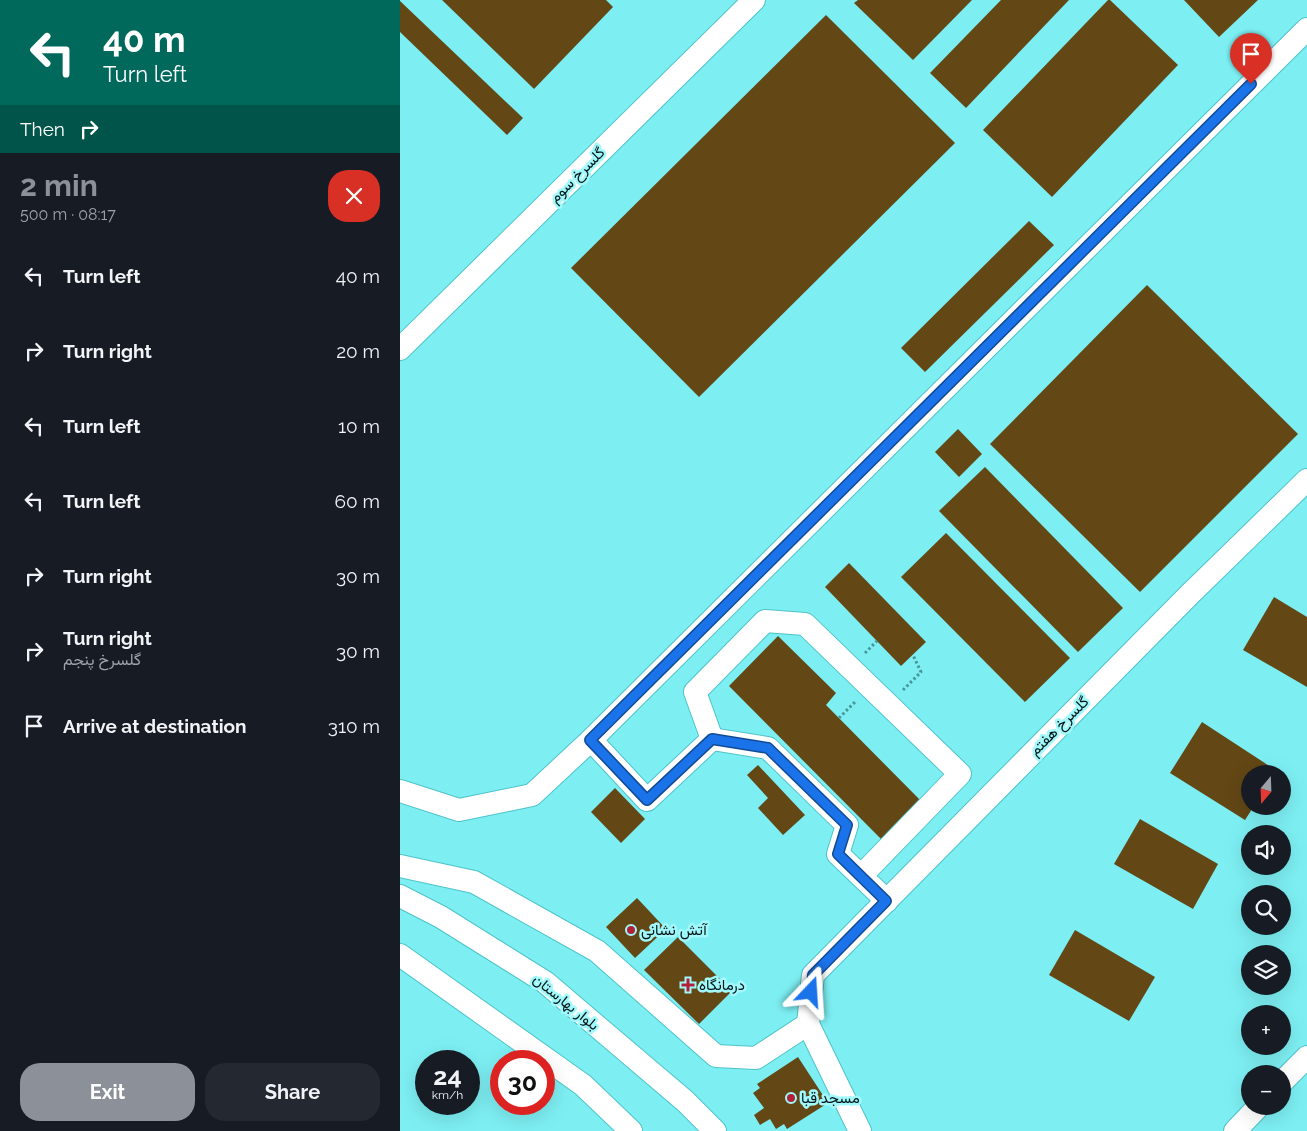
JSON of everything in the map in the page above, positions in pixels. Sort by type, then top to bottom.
[{"type":"street","name":"گلسرخ سوم","points":[[400,349],[754,0]]},
{"type":"street","points":[[400,791],[459,810],[532,795],[590,740],[1307,28]]},
{"type":"street","name":"گلسرخ هفتم","points":[[808,1024],[813,975],[1190,594],[1307,480]]},
{"type":"street","points":[[712,739],[695,692],[765,621],[805,624],[960,774],[860,876]]},
{"type":"street","points":[[590,740],[647,800],[712,739]]},
{"type":"street","points":[[712,739],[768,748],[847,825],[838,854],[886,901]]},
{"type":"street","points":[[400,866],[441,917]]},
{"type":"street","points":[[400,866],[474,882],[596,951],[716,1056],[756,1058],[808,1024],[860,1131]]},
{"type":"street","name":"بلوار بهارستان","points":[[400,896],[441,917],[545,982],[685,1101],[715,1131]]},
{"type":"street","points":[[400,955],[583,1085],[631,1131]]},
{"type":"street","points":[[1291,1073],[1307,1058]]},
{"type":"street","points":[[1235,1131],[1250,1115]]},
{"type":"path","points":[[888,704],[921,672],[913,655]]},
{"type":"building","points":[[442,0],[606,0],[613,7],[534,89]]},
{"type":"building","points":[[858,0],[972,0],[913,60],[854,3]]},
{"type":"building","points":[[1001,0],[1069,0],[966,108],[930,73]]},
{"type":"building","points":[[1108,0],[1178,65],[1052,197],[983,130]]},
{"type":"building","points":[[1184,0],[1258,0],[1219,37]]},
{"type":"building","points":[[400,1],[523,118],[507,135],[400,32]]},
{"type":"building","points":[[826,15],[955,143],[699,397],[571,268]]},
{"type":"building","points":[[1029,221],[1054,245],[925,372],[901,348]]},
{"type":"building","points":[[1147,285],[1298,434],[1140,592],[990,444]]},
{"type":"building","points":[[958,429],[982,454],[959,477],[935,452]]},
{"type":"building","points":[[985,467],[1123,608],[1078,652],[939,511]]},
{"type":"building","points":[[946,533],[1070,658],[1025,702],[901,577]]},
{"type":"building","points":[[849,563],[926,642],[901,666],[825,587]]},
{"type":"building","points":[[1274,597],[1307,617],[1307,687],[1243,650]]},
{"type":"building","points":[[778,636],[836,693],[826,705],[924,804],[885,843],[729,686]]},
{"type":"building","points":[[1202,722],[1268,765],[1241,765],[1241,815],[1248,815],[1245,820],[1170,773]]},
{"type":"building","points":[[758,765],[805,815],[783,835],[758,808],[768,798],[747,775]]},
{"type":"building","points":[[615,788],[645,819],[621,843],[591,812]]},
{"type":"building","points":[[1140,819],[1218,864],[1193,909],[1114,864]]},
{"type":"building","points":[[637,898],[666,929],[635,958],[606,927]]},
{"type":"building","points":[[1075,930],[1155,977],[1129,1021],[1049,975]]},
{"type":"building","points":[[678,937],[732,991],[699,1024],[644,970]]},
{"type":"building","name":"مسجد قبا","points":[[798,1057],[828,1103],[787,1129],[784,1124],[776,1129],[770,1119],[760,1125],[754,1115],[764,1108],[753,1093],[760,1088],[757,1084]]},
{"type":"place","name":"آتش نشانی","points":[[631,930]]},
{"type":"place","name":"درمانگاه","points":[[688,985]]},
{"type":"place","name":"مسجد قبا","points":[[791,1098]]},
{"type":"route","points":[[811,992],[813,975],[886,901],[838,854],[847,825],[768,748],[712,739],[647,800],[590,740],[1251,84]]}]
